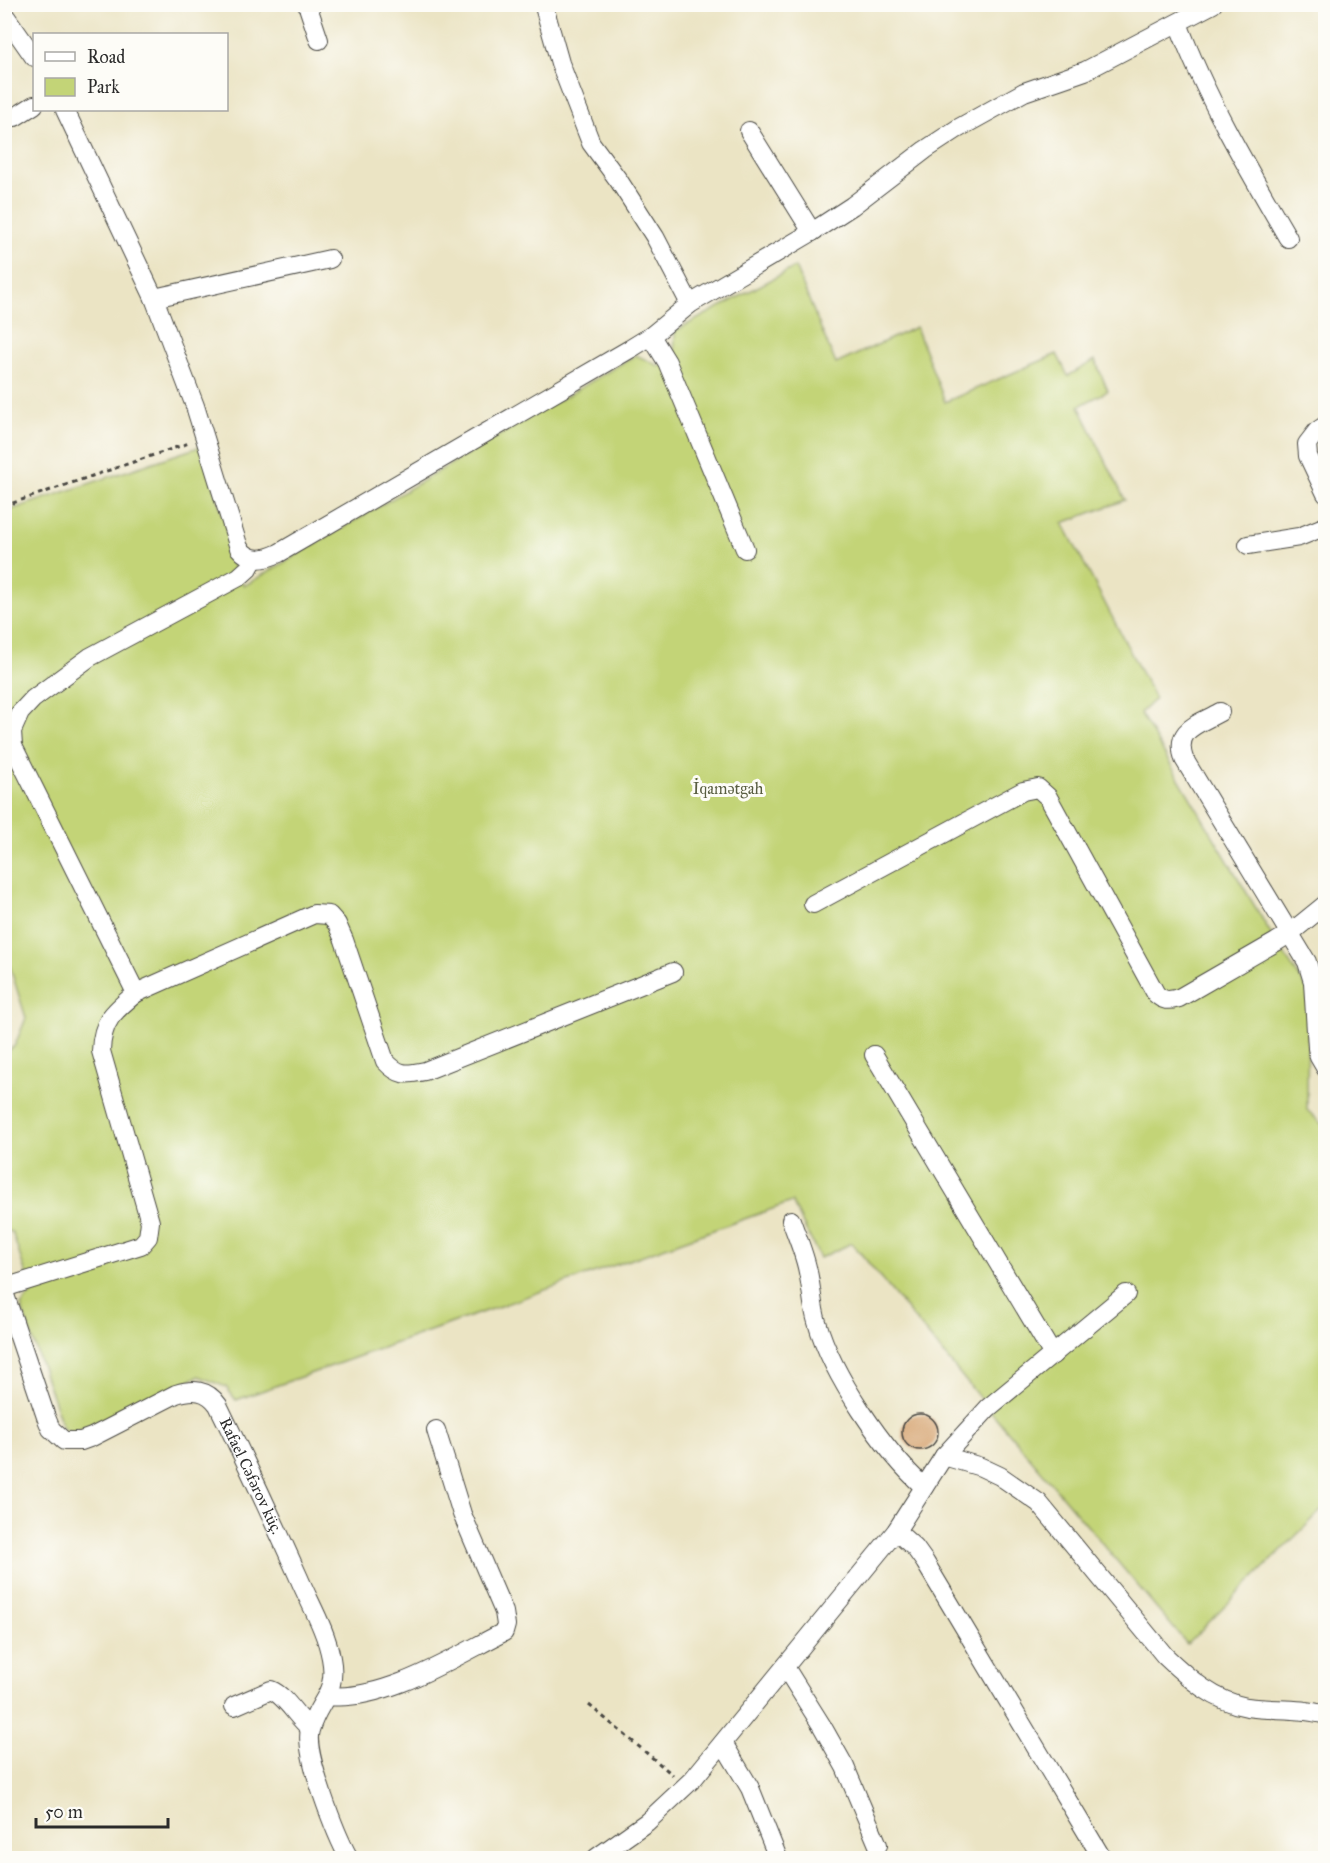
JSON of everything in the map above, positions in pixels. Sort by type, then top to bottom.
[{"type":"street","points":[[307,4],[318,40]]},
{"type":"street","points":[[65,111],[154,298],[205,438],[239,548],[247,556],[261,560],[279,553],[651,336],[690,304],[852,206],[957,129],[1024,92],[1085,71],[1213,4]]},
{"type":"street","points":[[545,10],[560,63],[591,143],[655,237],[690,304]]},
{"type":"street","points":[[4,14],[33,56]]},
{"type":"street","points":[[1178,23],[1246,167],[1288,238]]},
{"type":"street","points":[[15,117],[33,106]]},
{"type":"street","points":[[749,131],[812,232]]},
{"type":"street","points":[[154,298],[330,259]]},
{"type":"street","points":[[651,336],[667,362],[745,549]]},
{"type":"street","points":[[1326,425],[1317,431],[1307,444],[1308,456],[1326,494]]},
{"type":"street","points":[[1248,545],[1299,537],[1326,526]]},
{"type":"street","points":[[136,993],[13,746],[12,731],[20,712],[33,699],[90,657],[239,577],[249,568],[254,559]]},
{"type":"street","points":[[1220,712],[1187,730],[1181,737],[1180,747],[1184,759],[1311,971],[1317,1048],[1325,1067]]},
{"type":"street","points":[[813,904],[1023,791],[1038,788],[1048,797],[1156,994],[1162,1000],[1169,1001],[1179,998],[1289,934],[1326,904]]},
{"type":"street","points":[[4,1290],[141,1245],[148,1237],[150,1222],[101,1051],[102,1034],[106,1023],[117,1008],[136,993],[314,914],[329,915],[337,924],[344,940],[386,1061],[395,1072],[409,1074],[425,1071],[673,972]]},
{"type":"street","points":[[874,1055],[1053,1355]]},
{"type":"street","points":[[791,1220],[808,1272],[817,1324],[834,1365],[895,1457],[924,1487]]},
{"type":"street","name":"Rafael Cəfərov küç.","points":[[4,1290],[46,1417],[51,1429],[64,1441],[81,1441],[92,1437],[176,1394],[197,1390],[214,1398],[281,1538],[328,1646],[333,1678],[328,1696],[310,1728]]},
{"type":"street","points":[[596,1858],[647,1822],[686,1785],[723,1743],[896,1531],[944,1456],[988,1408],[1126,1294]]},
{"type":"street","points":[[328,1696],[344,1698],[363,1695],[401,1683],[504,1632],[506,1625],[504,1612],[462,1514],[436,1430]]},
{"type":"street","points":[[944,1456],[981,1467],[1000,1476],[1039,1503],[1165,1656],[1188,1678],[1220,1698],[1247,1707],[1294,1708],[1326,1715]]},
{"type":"street","points":[[896,1531],[915,1548],[926,1562],[1101,1858]]},
{"type":"street","points":[[785,1667],[845,1767],[878,1845]]},
{"type":"street","points":[[234,1706],[271,1690],[279,1693],[300,1720],[310,1728],[308,1744],[314,1770],[349,1858]]},
{"type":"street","points":[[723,1743],[750,1788],[778,1858]]},
{"type":"path","points":[[4,506],[205,438]]},
{"type":"path","points":[[589,1705],[686,1785]]},
{"type":"green space","name":"İqamətgah","points":[[795,267],[836,364],[916,327],[945,402],[1057,354],[1068,376],[1095,360],[1108,391],[1079,406],[1125,500],[1063,523],[1155,699],[1140,713],[1276,942],[1308,990],[1307,1110],[1326,1128],[1325,1507],[1187,1644],[852,1243],[820,1258],[792,1202],[236,1400],[226,1387],[199,1376],[72,1433],[63,1428],[21,1306],[32,1292],[12,1232],[5,1230],[5,1054],[15,1045],[26,1018],[4,948],[4,512],[202,446],[236,559],[233,566],[244,586],[636,355],[659,366],[674,357],[675,331]]},
{"type":"building","points":[[920,1414],[933,1419],[938,1432],[933,1445],[920,1450],[907,1445],[902,1432],[907,1419]]}]
